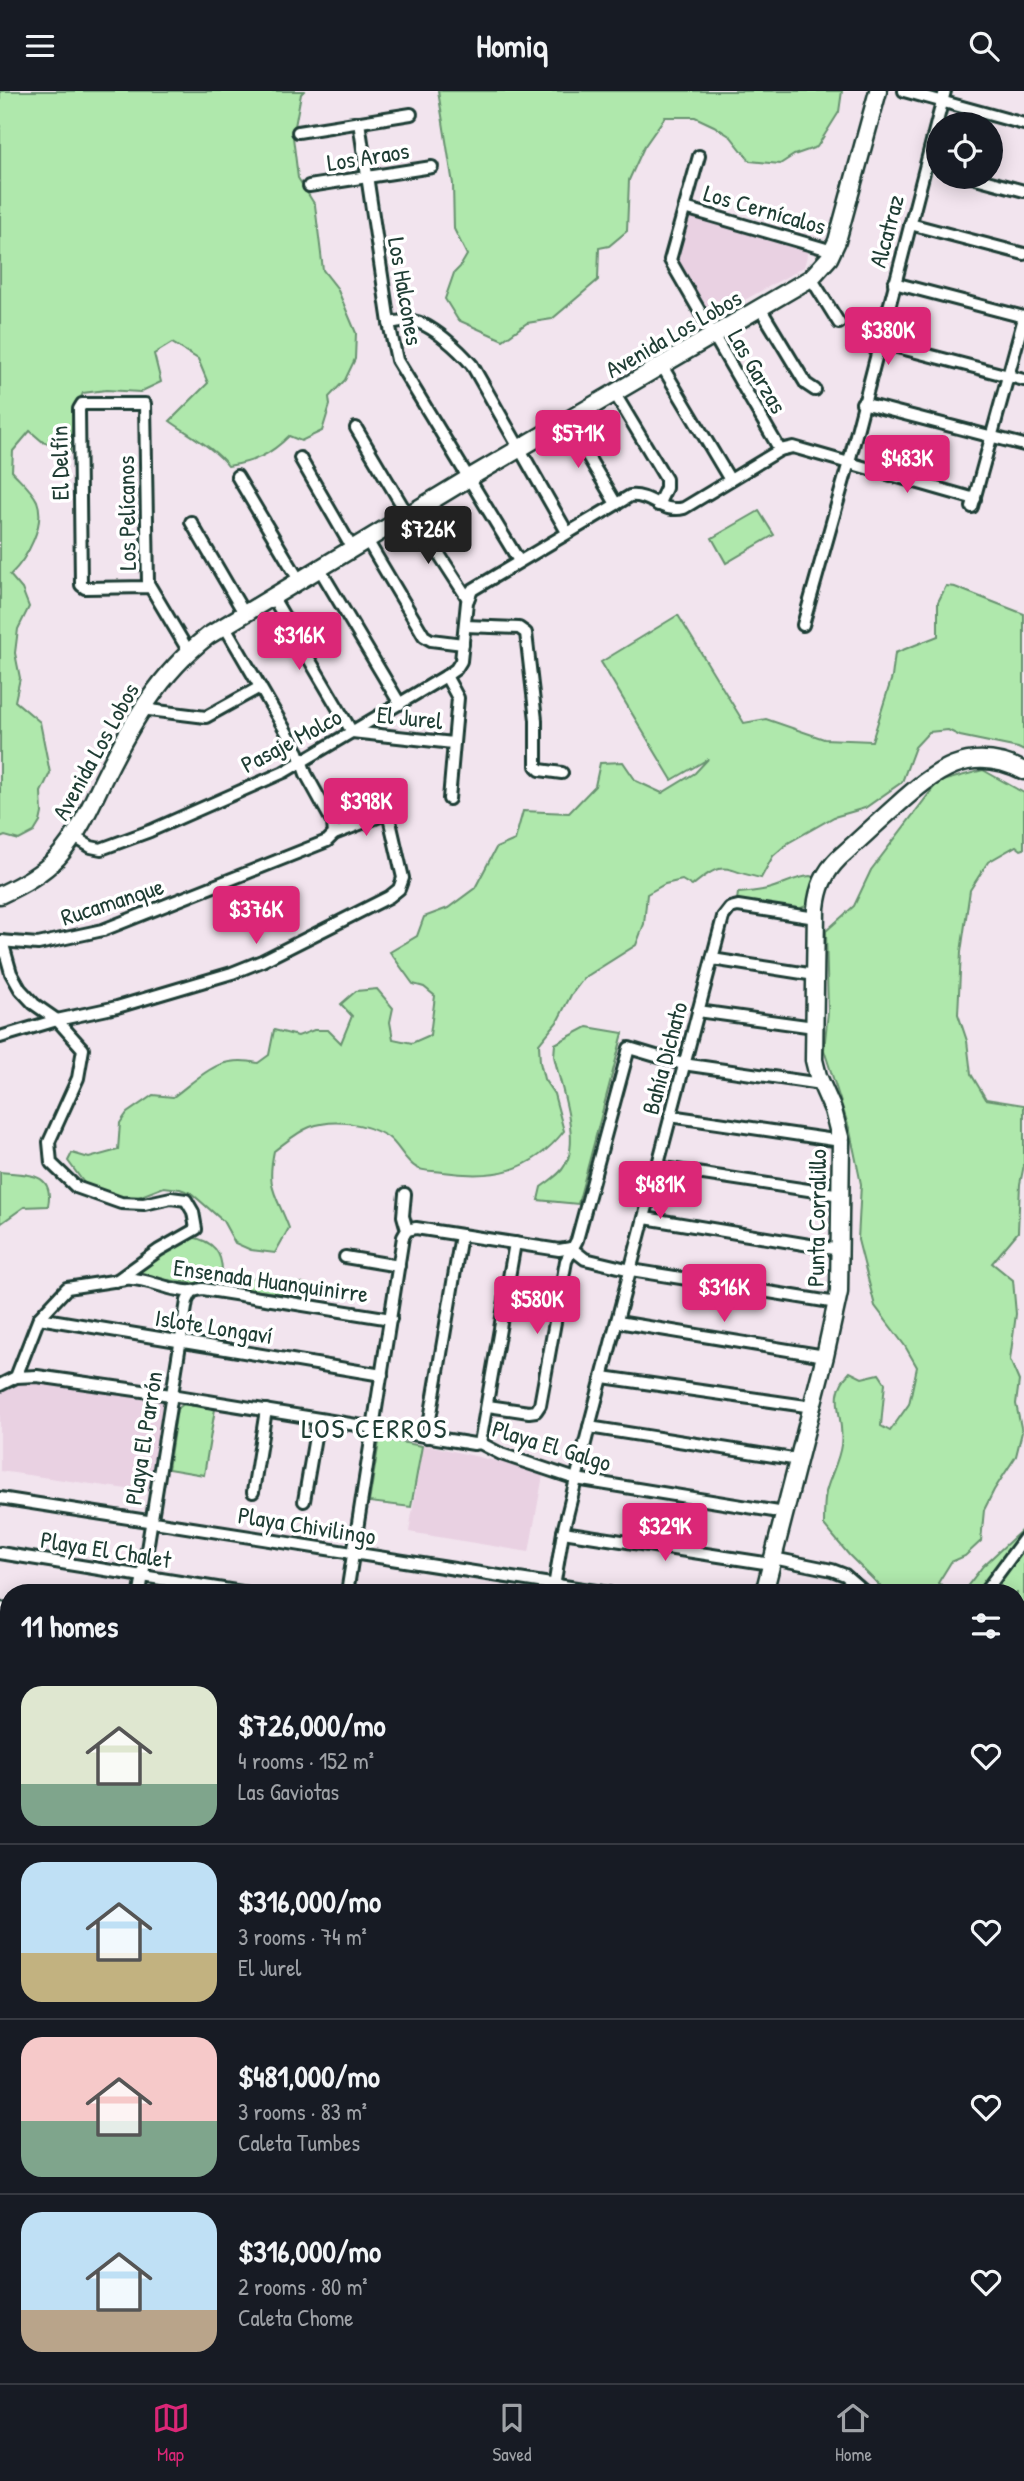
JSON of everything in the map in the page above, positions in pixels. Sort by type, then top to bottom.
[{"type":"street","name":"Avenida Los Lobos","points":[[0,895],[48,867],[73,836],[141,709],[163,678],[189,652],[224,625],[811,278],[825,264],[841,231],[878,91]]},
{"type":"street","points":[[904,91],[944,96],[1024,124]]},
{"type":"street","points":[[298,132],[411,114]]},
{"type":"street","name":"Los Halcones","points":[[359,122],[397,360],[519,561]]},
{"type":"street","name":"Las Garzas","points":[[699,156],[670,260],[780,450]]},
{"type":"street","name":"Alcatraz","points":[[803,625],[849,462],[862,403],[926,164]]},
{"type":"street","name":"Los Araos","points":[[309,186],[432,167]]},
{"type":"street","points":[[1003,185],[1024,191]]},
{"type":"street","name":"Los Cernícalos","points":[[685,208],[833,251]]},
{"type":"street","points":[[910,224],[1024,254]]},
{"type":"street","points":[[811,278],[839,323]]},
{"type":"street","points":[[356,428],[403,507],[417,520],[468,599],[475,589],[616,504],[636,495],[674,510],[684,508],[780,450],[797,447],[974,503],[1024,317],[894,282]]},
{"type":"street","points":[[761,308],[806,384],[815,390]]},
{"type":"street","points":[[389,323],[421,323],[458,349],[472,365],[568,532]]},
{"type":"street","points":[[878,342],[1024,380]]},
{"type":"street","points":[[662,366],[730,480]]},
{"type":"street","points":[[615,394],[666,479],[666,488],[658,505]]},
{"type":"street","points":[[862,403],[1024,445]]},
{"type":"street","name":"El Delfín","points":[[145,404],[83,404],[79,407],[82,587],[149,587]]},
{"type":"street","name":"Los Pelícanos","points":[[145,404],[149,587],[189,652]]},
{"type":"street","points":[[567,421],[616,504]]},
{"type":"street","points":[[300,458],[424,636],[431,640],[463,644]]},
{"type":"street","points":[[237,476],[299,580]]},
{"type":"street","points":[[191,522],[244,613]]},
{"type":"street","points":[[320,568],[400,704]]},
{"type":"street","name":"El Jurel","points":[[272,596],[352,732],[453,743]]},
{"type":"street","name":"Pasaje Molco","points":[[73,836],[94,849],[103,849],[284,772],[400,704],[459,666],[468,599]]},
{"type":"street","points":[[224,625],[302,762],[333,823],[334,834]]},
{"type":"street","points":[[465,626],[519,628],[526,633],[536,719],[536,766],[540,771],[562,773]]},
{"type":"street","points":[[446,676],[458,698],[449,799]]},
{"type":"street","points":[[141,709],[206,717],[260,687]]},
{"type":"street","name":"Punta Corralillo","points":[[766,1584],[813,1407],[837,1303],[841,1141],[834,1109],[821,1084],[814,1060],[816,918],[819,888],[833,865],[928,778],[957,763],[975,759],[1000,761],[1024,771]]},
{"type":"street","name":"Rucamanque","points":[[1,941],[49,943],[103,930],[327,841],[334,834],[388,813],[403,873],[401,885],[389,897],[270,957],[232,973],[117,1007],[57,1020]]},
{"type":"street","name":"Bahía Dichato","points":[[555,1584],[563,1532],[589,1427],[723,917],[727,910],[734,906],[816,918]]},
{"type":"street","points":[[1,941],[11,973],[20,989],[34,1004],[57,1020],[83,1049],[78,1078],[49,1142],[51,1163],[76,1188],[121,1203],[144,1204],[171,1198],[186,1200],[193,1212],[196,1229],[159,1250],[116,1281]]},
{"type":"street","points":[[712,959],[815,975]]},
{"type":"street","points":[[698,1011],[814,1027]]},
{"type":"street","points":[[0,1038],[57,1020]]},
{"type":"street","points":[[488,1406],[529,1412],[539,1408],[566,1261],[577,1240],[629,1048],[683,1064],[821,1084]]},
{"type":"street","points":[[670,1116],[841,1141]]},
{"type":"street","points":[[657,1167],[841,1195]]},
{"type":"street","points":[[349,1584],[407,1230],[403,1216],[405,1194]]},
{"type":"street","points":[[645,1218],[840,1250]]},
{"type":"street","points":[[407,1230],[413,1228],[559,1250],[571,1248],[585,1259],[631,1270],[837,1303]]},
{"type":"street","points":[[427,1437],[461,1235]]},
{"type":"street","points":[[480,1443],[514,1243]]},
{"type":"street","points":[[345,1257],[399,1266]]},
{"type":"street","name":"Ensenada Huanquinirre","points":[[39,1318],[67,1288],[136,1278],[192,1291],[203,1289],[391,1319]]},
{"type":"street","name":"Playa El Parrón","points":[[141,1584],[180,1341],[187,1301],[192,1291]]},
{"type":"street","points":[[0,1385],[16,1377],[39,1318]]},
{"type":"street","name":"Islote Longaví","points":[[39,1318],[382,1375]]},
{"type":"street","points":[[618,1322],[825,1356]]},
{"type":"street","name":"Playa El Galgo","points":[[16,1377],[37,1376],[171,1395],[427,1437],[480,1443],[501,1454],[576,1479],[785,1513]]},
{"type":"street","points":[[603,1377],[813,1407]]},
{"type":"street","points":[[253,1492],[266,1410]]},
{"type":"street","points":[[304,1501],[318,1419]]},
{"type":"street","points":[[589,1427],[799,1460]]},
{"type":"street","name":"Playa Chivilingo","points":[[0,1498],[354,1553],[531,1584]]},
{"type":"street","points":[[563,1532],[832,1570],[845,1575],[856,1584]]},
{"type":"street","points":[[991,1584],[1024,1539]]},
{"type":"street","name":"Playa El Chalet","points":[[0,1553],[192,1584]]},
{"type":"shaded area","points":[[685,216],[809,248],[804,267],[712,318],[674,257]]},
{"type":"shaded area","points":[[27,1381],[163,1402],[148,1492],[0,1471],[0,1393],[9,1386]]},
{"type":"shaded area","points":[[423,1444],[517,1466],[543,1475],[529,1552],[409,1532]]},
{"type":"green space","points":[[0,91],[304,91],[301,94],[293,137],[298,178],[315,205],[323,270],[337,288],[356,333],[355,359],[345,380],[329,397],[330,405],[322,431],[301,441],[289,436],[268,453],[254,460],[228,466],[209,448],[170,421],[208,383],[198,359],[172,343],[154,354],[161,382],[140,392],[106,390],[83,393],[73,415],[70,452],[43,442],[30,431],[13,451],[12,471],[32,493],[39,510],[33,541],[23,560],[10,575],[22,589],[29,607],[18,629],[15,653],[20,678],[15,701],[40,722],[50,773],[41,792],[40,822],[34,832],[19,840],[5,836],[0,838]]},
{"type":"green space","points":[[438,91],[842,91],[839,112],[817,147],[794,155],[780,164],[750,161],[731,137],[695,117],[665,117],[644,147],[629,180],[627,231],[609,246],[599,248],[598,280],[552,319],[527,323],[503,340],[458,320],[445,299],[454,273],[467,255],[454,229],[453,184]]},
{"type":"green space","points":[[759,511],[774,535],[726,563],[712,538]]},
{"type":"green space","points":[[946,586],[1024,614],[1024,751],[960,736],[948,730],[929,732],[915,747],[902,782],[865,808],[834,817],[788,843],[773,856],[761,878],[718,869],[692,886],[682,880],[665,884],[647,894],[644,924],[636,945],[584,978],[571,995],[557,1022],[539,1044],[544,1079],[554,1094],[564,1131],[538,1156],[510,1170],[495,1173],[461,1174],[426,1170],[413,1165],[388,1137],[370,1128],[350,1123],[310,1127],[274,1151],[272,1183],[289,1228],[275,1253],[251,1250],[235,1243],[223,1221],[191,1193],[164,1187],[118,1205],[87,1187],[68,1161],[72,1153],[89,1158],[118,1150],[120,1123],[127,1113],[153,1095],[173,1097],[221,1064],[232,1061],[258,1063],[269,1055],[274,1030],[298,1036],[314,1030],[328,1030],[341,1043],[352,1016],[341,1004],[356,991],[377,989],[393,1008],[390,1022],[393,1039],[412,1043],[430,1035],[435,996],[424,987],[413,984],[390,952],[417,936],[424,917],[448,908],[475,888],[496,848],[515,840],[523,811],[569,813],[595,786],[600,763],[623,762],[636,781],[662,793],[695,773],[708,759],[672,780],[601,662],[678,615],[744,723],[766,719],[824,739],[872,741],[892,677],[895,653],[938,636],[938,602]]},
{"type":"green space","points":[[983,770],[1024,793],[1024,849],[1016,846],[988,862],[970,890],[961,952],[958,1014],[967,1041],[971,1074],[986,1099],[1024,1105],[1024,1165],[1020,1184],[1018,1232],[992,1263],[1013,1280],[1016,1314],[1010,1360],[1019,1381],[1016,1404],[1022,1432],[1016,1456],[984,1510],[981,1541],[965,1556],[951,1562],[938,1583],[940,1584],[878,1584],[824,1525],[826,1492],[841,1445],[839,1390],[850,1372],[862,1378],[879,1374],[885,1383],[881,1426],[890,1431],[909,1404],[917,1367],[875,1306],[858,1240],[861,1184],[850,1131],[824,1050],[828,1012],[826,931],[854,906],[871,870],[938,782]]},
{"type":"green space","points":[[810,876],[819,879],[810,904],[797,910],[737,900],[738,893],[768,889]]},
{"type":"green space","points":[[587,1027],[623,1033],[578,1204],[538,1200],[541,1187],[558,1175],[565,1165],[571,1141],[568,1112],[554,1056],[555,1044]]},
{"type":"green space","points":[[0,1172],[28,1175],[43,1181],[49,1195],[48,1206],[24,1207],[0,1224]]},
{"type":"green space","points":[[191,1237],[205,1241],[215,1249],[221,1260],[222,1275],[305,1284],[303,1296],[141,1277],[139,1270],[142,1267]]},
{"type":"green space","points":[[184,1404],[215,1409],[204,1475],[168,1469],[177,1409]]},
{"type":"green space","points":[[384,1439],[422,1446],[411,1507],[369,1502],[379,1442]]},
{"type":"green space","points":[[1024,1528],[1024,1584],[969,1584],[983,1566]]},
{"type":"district","name":"LOS CERROS","points":[[375,1428]]}]
